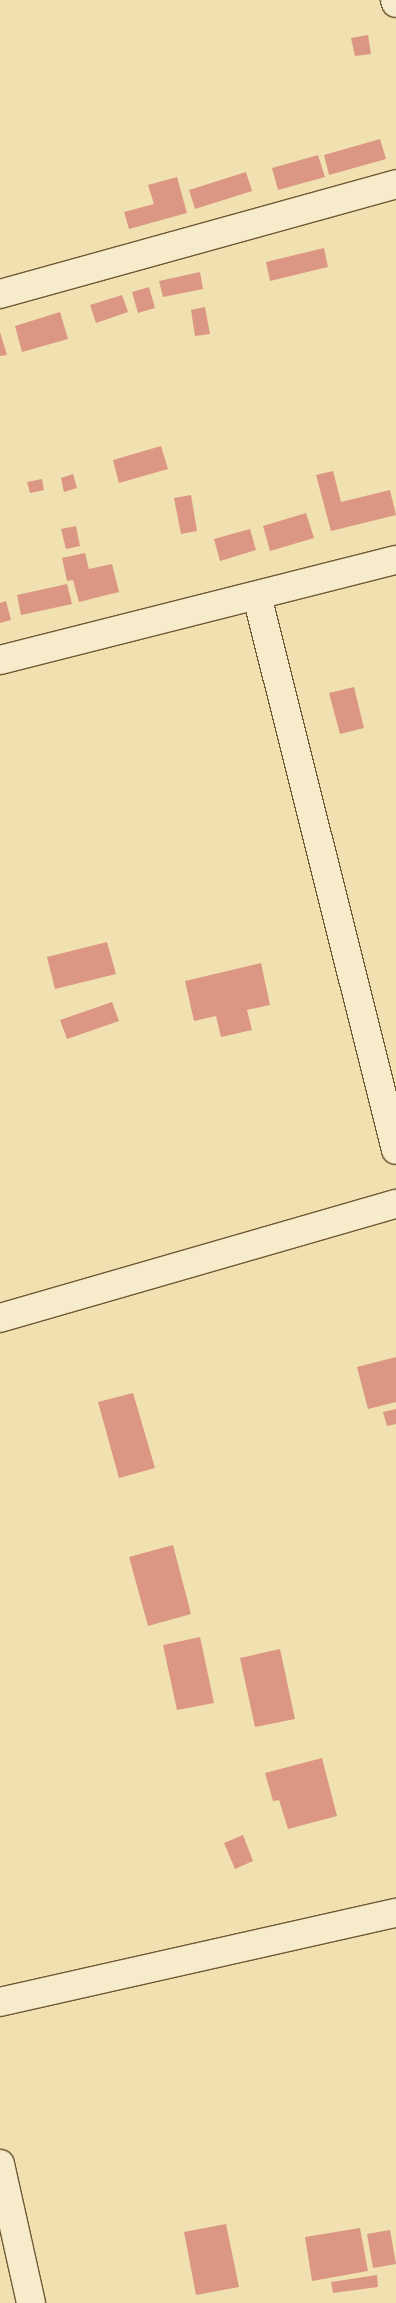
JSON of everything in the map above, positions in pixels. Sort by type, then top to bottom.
[{"type":"street","points":[[0,294],[396,184]]},
{"type":"street","points":[[0,660],[396,560]]},
{"type":"street","points":[[258,596],[396,1150]]},
{"type":"street","points":[[0,1318],[396,1204]]},
{"type":"street","points":[[0,2002],[396,1913]]},
{"type":"street","points":[[0,2164],[31,2303]]},
{"type":"building","points":[[368,35],[371,54],[355,56],[351,38]]},
{"type":"building","points":[[380,139],[386,159],[329,175],[324,155]]},
{"type":"building","points":[[318,155],[325,177],[278,190],[272,168]]},
{"type":"building","points":[[246,172],[252,191],[195,209],[189,190]]},
{"type":"building","points":[[177,177],[187,213],[129,229],[124,212],[154,204],[148,185]]},
{"type":"building","points":[[324,248],[328,267],[270,281],[266,262]]},
{"type":"building","points":[[200,272],[203,289],[163,297],[159,281]]},
{"type":"building","points":[[149,287],[155,308],[138,313],[132,292]]},
{"type":"building","points":[[122,295],[128,312],[96,323],[90,305]]},
{"type":"building","points":[[205,307],[210,334],[195,336],[191,310]]},
{"type":"building","points":[[60,312],[68,339],[22,352],[15,326]]},
{"type":"building","points":[[0,332],[7,355],[0,356]]},
{"type":"building","points":[[161,446],[168,469],[119,483],[113,460]]},
{"type":"building","points":[[333,471],[341,502],[390,490],[396,515],[331,531],[316,475]]},
{"type":"building","points":[[73,474],[77,488],[64,492],[61,478]]},
{"type":"building","points":[[42,479],[44,490],[30,493],[27,482]]},
{"type":"building","points":[[191,495],[197,531],[181,534],[174,498]]},
{"type":"building","points":[[306,513],[314,538],[270,551],[263,526]]},
{"type":"building","points":[[76,526],[80,546],[66,549],[61,529]]},
{"type":"building","points":[[250,529],[256,550],[220,561],[214,539]]},
{"type":"building","points":[[85,553],[89,569],[112,564],[119,592],[79,602],[73,580],[67,581],[62,558]]},
{"type":"building","points":[[67,584],[72,604],[21,615],[17,595]]},
{"type":"building","points":[[6,601],[11,620],[0,623],[0,603]]},
{"type":"building","points":[[354,687],[364,728],[340,734],[329,693]]},
{"type":"building","points":[[107,942],[116,974],[55,989],[47,957]]},
{"type":"building","points":[[261,963],[270,1005],[247,1010],[252,1030],[221,1037],[216,1016],[194,1021],[185,981]]},
{"type":"building","points":[[112,1002],[119,1021],[67,1039],[60,1020]]},
{"type":"building","points":[[396,1357],[396,1402],[368,1409],[357,1367]]},
{"type":"building","points":[[133,1393],[155,1468],[119,1478],[98,1402]]},
{"type":"building","points":[[396,1409],[396,1424],[387,1426],[383,1412]]},
{"type":"building","points":[[173,1545],[191,1614],[148,1626],[129,1557]]},
{"type":"building","points":[[200,1637],[214,1703],[177,1710],[163,1645]]},
{"type":"building","points":[[280,1649],[295,1719],[255,1727],[240,1658]]},
{"type":"building","points":[[322,1758],[337,1816],[288,1829],[279,1800],[273,1801],[265,1773]]},
{"type":"building","points":[[243,1835],[253,1861],[235,1869],[224,1843]]},
{"type":"building","points":[[226,2224],[239,2287],[196,2295],[184,2232]]},
{"type":"building","points":[[360,2228],[368,2271],[312,2281],[305,2237]]},
{"type":"building","points":[[390,2230],[396,2264],[373,2268],[367,2234]]},
{"type":"building","points":[[377,2275],[378,2287],[333,2293],[331,2282]]}]
